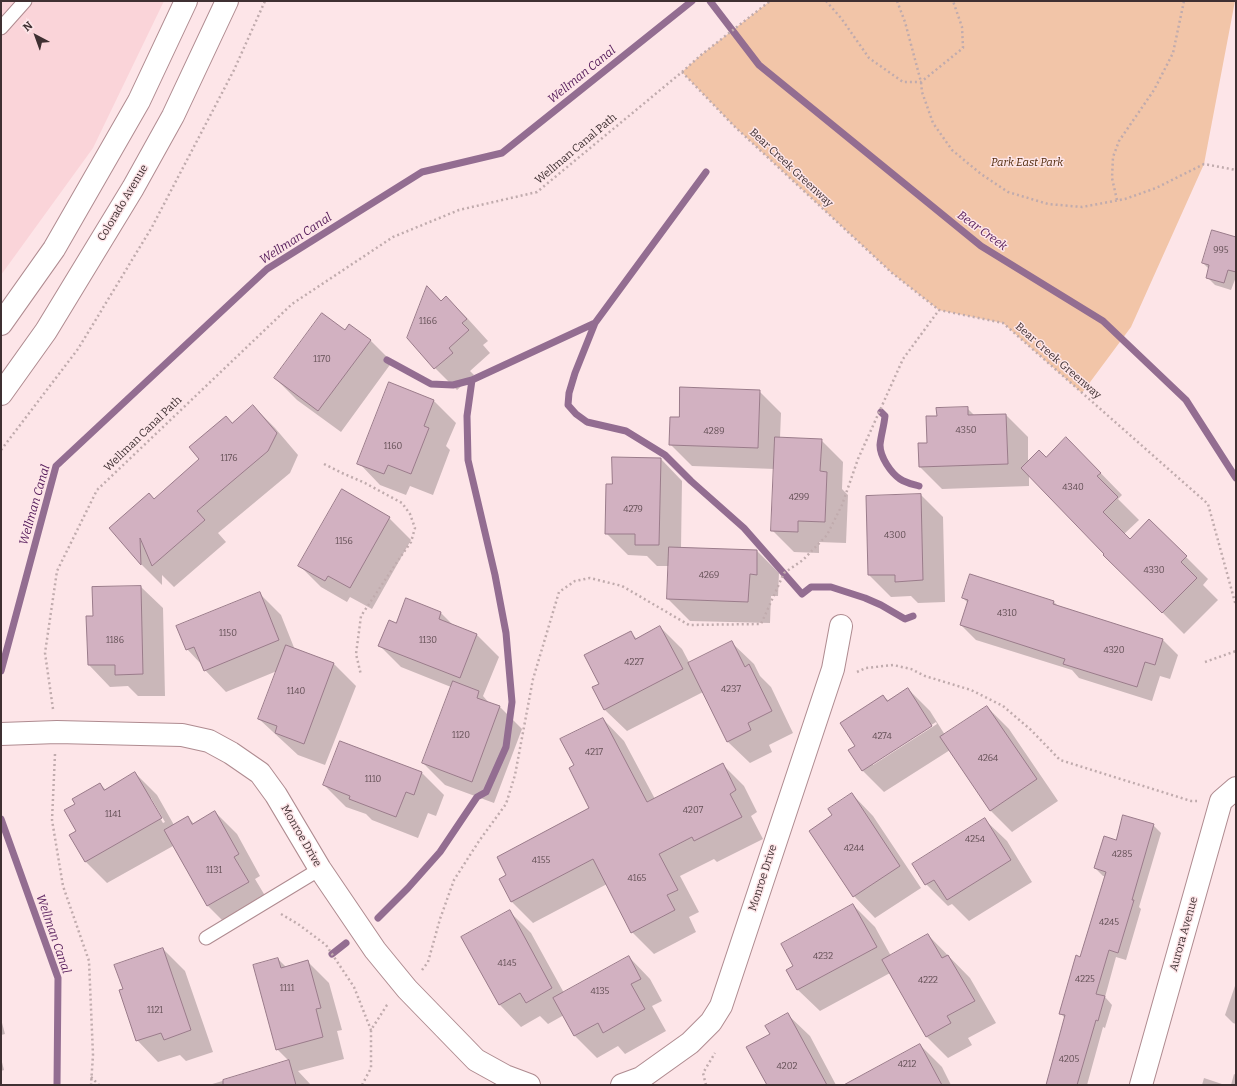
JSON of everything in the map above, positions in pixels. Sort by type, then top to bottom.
[{"type":"street","points":[[1,324],[54,249],[139,101],[186,1]]},
{"type":"street","name":"Colorado Avenue","points":[[1,394],[46,331],[133,188],[173,116],[227,1]]},
{"type":"street","name":"Monroe Drive","points":[[622,1085],[641,1078],[690,1043],[711,1022],[721,1006],[833,669],[841,626]]},
{"type":"street","name":"Monroe Drive","points":[[1,734],[56,732],[182,735],[209,741],[231,753],[260,773],[276,795],[320,869],[376,950],[407,989],[476,1060],[505,1076],[529,1085]]},
{"type":"street","name":"Aurora Avenue","points":[[1141,1085],[1229,795]]},
{"type":"lane","points":[[1,28],[25,1]]},
{"type":"lane","points":[[206,938],[320,869]]},
{"type":"path","points":[[1,450],[78,349],[152,227],[234,70],[264,1]]},
{"type":"path","name":"Wellman Canal Path","points":[[91,1085],[93,1055],[89,961],[63,886],[52,820],[56,732],[45,653],[57,571],[97,490],[292,304],[393,237],[459,210],[537,192],[701,55],[770,1]]},
{"type":"path","points":[[826,1],[841,18],[869,58],[903,82],[921,82],[963,48],[962,27],[953,1]]},
{"type":"path","points":[[898,1],[906,22],[921,82],[922,92],[933,123],[952,150],[981,174],[1008,192],[1048,204],[1082,207],[1125,199],[1156,188],[1204,164],[1236,170]]},
{"type":"path","points":[[1118,200],[1112,178],[1113,157],[1119,141],[1154,90],[1173,53],[1184,1]]},
{"type":"path","name":"Bear Creek Greenway","points":[[682,72],[734,126],[892,273],[939,310],[1003,323],[1208,504],[1236,606]]},
{"type":"path","points":[[371,1030],[387,1005],[416,981],[428,962],[440,919],[454,880],[506,804],[515,775],[533,679],[559,592],[575,581],[590,578],[622,586],[689,625],[761,624],[784,573],[803,560],[826,535],[842,505],[858,459],[903,360],[939,310]]},
{"type":"path","points":[[324,464],[365,483],[402,503],[410,514],[415,528],[411,542],[398,559],[361,616],[356,654],[361,675]]},
{"type":"path","points":[[1205,662],[1236,651]]},
{"type":"path","points":[[833,669],[852,675],[866,668],[893,665],[910,669],[924,676],[971,690],[1002,706],[1031,730],[1060,760],[1191,801],[1229,795]]},
{"type":"path","points":[[262,904],[298,924],[326,945],[354,987],[371,1030],[371,1068],[362,1085]]},
{"type":"path","points":[[91,1077],[99,1085]]},
{"type":"shaded area","points":[[1,1],[164,1],[93,148],[1,275]]},
{"type":"green space","name":"Park East Park","points":[[770,1],[1235,1],[1204,164],[1131,327],[1082,393],[1003,323],[939,310],[892,273],[734,126],[682,72],[701,55]]},
{"type":"building","points":[[1212,230],[1236,237],[1236,272],[1228,270],[1224,283],[1206,278],[1209,265],[1202,263]]},
{"type":"building","points":[[427,286],[441,301],[446,296],[467,319],[462,323],[469,330],[449,348],[453,353],[434,369],[407,338]]},
{"type":"building","points":[[322,313],[345,330],[349,324],[371,340],[318,411],[274,378]]},
{"type":"building","points":[[389,382],[434,400],[424,426],[429,428],[411,474],[388,465],[384,474],[357,464]]},
{"type":"building","points":[[680,387],[760,390],[758,448],[669,445],[670,417],[679,417]]},
{"type":"building","points":[[253,405],[277,433],[268,451],[197,511],[205,520],[152,566],[140,538],[141,565],[109,528],[149,493],[154,499],[199,459],[189,447],[226,416],[232,423]]},
{"type":"building","points":[[968,407],[968,415],[1006,414],[1008,464],[919,467],[918,443],[927,443],[926,416],[937,416],[936,408]]},
{"type":"building","points":[[775,437],[822,439],[820,471],[827,472],[825,522],[798,521],[798,532],[771,531]]},
{"type":"building","points":[[1066,437],[1101,473],[1097,476],[1118,497],[1103,512],[1130,539],[1149,519],[1187,556],[1181,562],[1197,578],[1162,613],[1103,555],[1104,554],[1021,468],[1039,450],[1046,457]]},
{"type":"building","points":[[612,457],[661,458],[659,545],[635,545],[635,534],[605,534],[606,484],[612,484]]},
{"type":"building","points":[[342,489],[390,517],[350,588],[328,576],[325,581],[298,566]]},
{"type":"building","points":[[921,494],[923,580],[895,582],[895,575],[868,575],[866,496]]},
{"type":"building","points":[[669,547],[757,550],[757,575],[750,574],[748,602],[667,599]]},
{"type":"building","points":[[970,574],[1054,601],[1053,604],[1163,639],[1155,665],[1145,662],[1137,687],[1063,664],[1065,659],[960,625],[968,600],[962,598]]},
{"type":"building","points":[[141,586],[143,674],[115,675],[115,665],[88,665],[86,616],[93,616],[92,587]]},
{"type":"building","points":[[260,592],[279,640],[204,671],[194,647],[186,650],[176,626]]},
{"type":"building","points":[[406,598],[441,612],[439,619],[477,634],[460,678],[378,646],[389,620],[396,623]]},
{"type":"building","points":[[660,626],[683,669],[604,710],[592,687],[599,684],[584,655],[631,631],[635,639]]},
{"type":"building","points":[[732,641],[745,667],[749,664],[772,711],[748,723],[751,730],[727,742],[688,663]]},
{"type":"building","points":[[286,645],[334,663],[304,744],[275,733],[277,726],[258,719]]},
{"type":"building","points":[[453,681],[479,691],[477,698],[500,706],[472,782],[422,763]]},
{"type":"building","points":[[908,688],[932,726],[862,771],[848,750],[855,746],[840,723],[883,695],[887,701]]},
{"type":"building","points":[[987,706],[1037,779],[990,811],[940,737]]},
{"type":"building","points":[[603,718],[647,802],[723,763],[736,790],[730,794],[742,817],[694,841],[692,837],[659,854],[678,890],[667,895],[675,910],[631,933],[593,859],[511,902],[499,879],[506,875],[497,857],[589,808],[569,768],[574,765],[560,739]]},
{"type":"building","points":[[340,741],[422,772],[414,795],[406,792],[396,817],[349,799],[350,796],[323,785]]},
{"type":"building","points":[[135,772],[162,818],[85,862],[69,835],[76,831],[64,810],[75,804],[72,799],[100,783],[104,790]]},
{"type":"building","points":[[852,793],[900,866],[853,897],[809,831],[832,815],[828,809]]},
{"type":"building","points":[[215,811],[239,854],[234,857],[249,882],[207,906],[164,830],[188,816],[192,824]]},
{"type":"building","points":[[1123,815],[1154,824],[1132,900],[1134,900],[1118,953],[1109,950],[1096,994],[1105,996],[1098,1021],[1096,1020],[1077,1085],[1046,1085],[1065,1015],[1059,1014],[1076,955],[1080,957],[1106,872],[1094,868],[1104,836],[1116,840]]},
{"type":"building","points":[[985,818],[1011,860],[947,900],[934,880],[925,885],[912,864]]},
{"type":"building","points":[[853,904],[877,947],[797,990],[786,970],[793,966],[781,944]]},
{"type":"building","points":[[510,910],[552,988],[526,1003],[520,993],[499,1005],[461,937]]},
{"type":"building","points":[[928,934],[942,958],[948,955],[975,1001],[947,1016],[951,1023],[926,1037],[882,960]]},
{"type":"building","points":[[163,948],[191,1030],[164,1040],[161,1033],[136,1041],[119,990],[123,989],[114,965]]},
{"type":"building","points":[[629,956],[641,979],[631,984],[645,1009],[603,1033],[598,1023],[574,1036],[553,998]]},
{"type":"building","points":[[278,958],[281,968],[308,960],[321,1008],[316,1009],[323,1037],[276,1050],[253,965]]},
{"type":"building","points":[[788,1013],[827,1085],[767,1085],[746,1047],[770,1034],[765,1026]]},
{"type":"building","points":[[920,1044],[942,1085],[844,1085]]},
{"type":"building","points":[[289,1060],[296,1085],[223,1085],[223,1080]]},
{"type":"waterway","name":"Wellman Canal","points":[[1,671],[56,466],[267,269],[422,172],[502,153],[692,1]]},
{"type":"waterway","name":"Bear Creek","points":[[710,1],[759,65],[981,246],[1103,321],[1186,400],[1236,478]]},
{"type":"waterway","points":[[706,172],[595,323],[575,373],[569,393],[568,405],[576,414],[587,422],[626,431],[665,455],[691,481],[744,528],[802,594],[811,587],[831,587],[865,598],[881,605],[905,619],[913,616]]},
{"type":"waterway","points":[[387,360],[431,384],[453,385],[472,380],[595,323]]},
{"type":"waterway","points":[[378,918],[408,888],[440,852],[477,797],[486,792],[506,747],[512,702],[506,633],[495,575],[468,460],[467,416],[472,380]]},
{"type":"waterway","points":[[881,412],[885,416],[880,445],[880,450],[884,459],[890,469],[900,479],[919,486]]},
{"type":"waterway","name":"Wellman Canal","points":[[1,819],[58,978],[57,1085]]},
{"type":"waterway","points":[[332,954],[346,943]]}]
